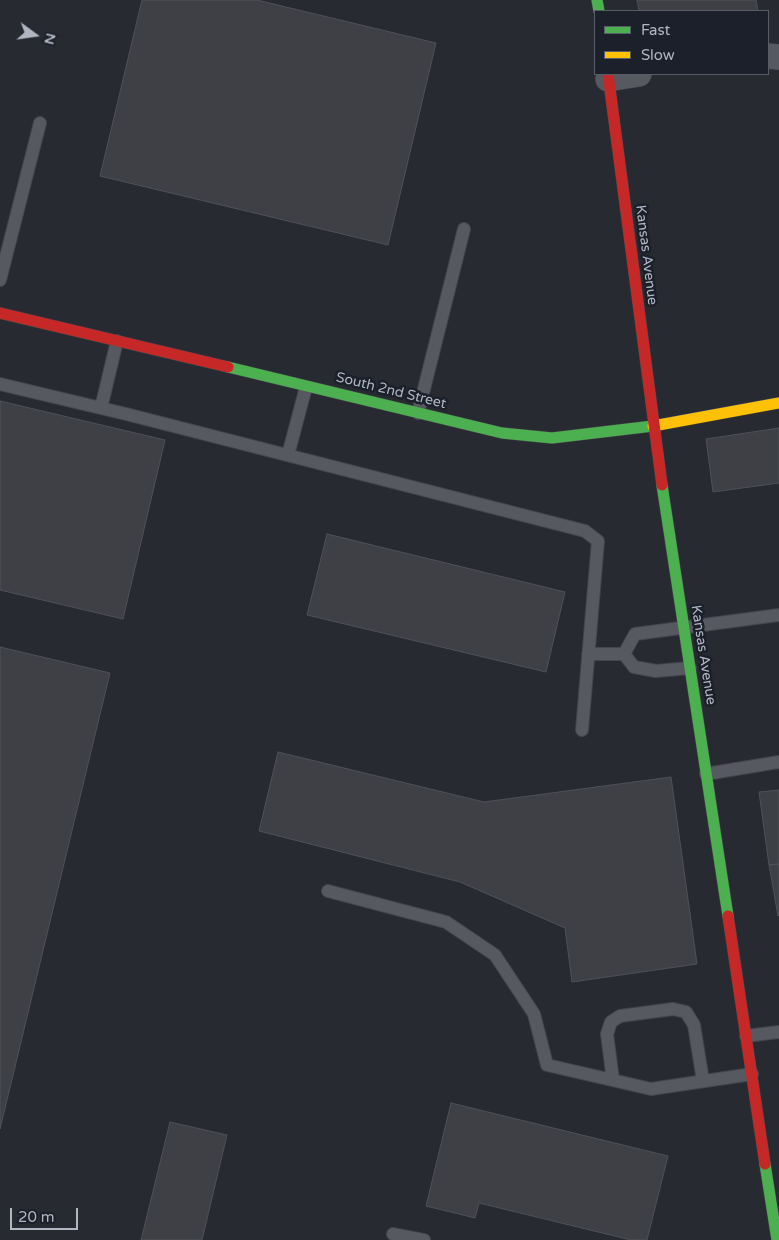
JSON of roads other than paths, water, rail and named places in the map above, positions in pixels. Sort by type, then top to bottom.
[{"type":"main road","name":"Kansas Avenue","points":[[608,76],[653,426],[777,1240]]},
{"type":"main road","name":"South 2nd Street","points":[[0,313],[502,434],[552,438],[653,426],[779,403]]},
{"type":"street","points":[[608,76],[623,75]]},
{"type":"lane","points":[[0,280],[40,123]]},
{"type":"lane","points":[[418,414],[464,229]]},
{"type":"lane","points":[[101,408],[117,341]]},
{"type":"lane","points":[[0,384],[585,531],[598,541],[582,730]]},
{"type":"lane","points":[[288,455],[306,387]]},
{"type":"lane","points":[[624,654],[635,634],[684,626],[779,615]]},
{"type":"lane","points":[[588,654],[624,654]]},
{"type":"lane","points":[[624,654],[634,667],[656,671],[690,668]]},
{"type":"lane","points":[[706,774],[779,762]]},
{"type":"lane","points":[[328,891],[446,922],[496,955],[534,1014],[547,1065],[651,1089],[752,1074]]},
{"type":"lane","points":[[613,1080],[608,1034],[611,1022],[620,1016],[673,1009],[686,1012],[694,1025],[703,1081]]},
{"type":"lane","points":[[746,1036],[779,1032]]},
{"type":"lane","points":[[393,1234],[424,1240]]}]
